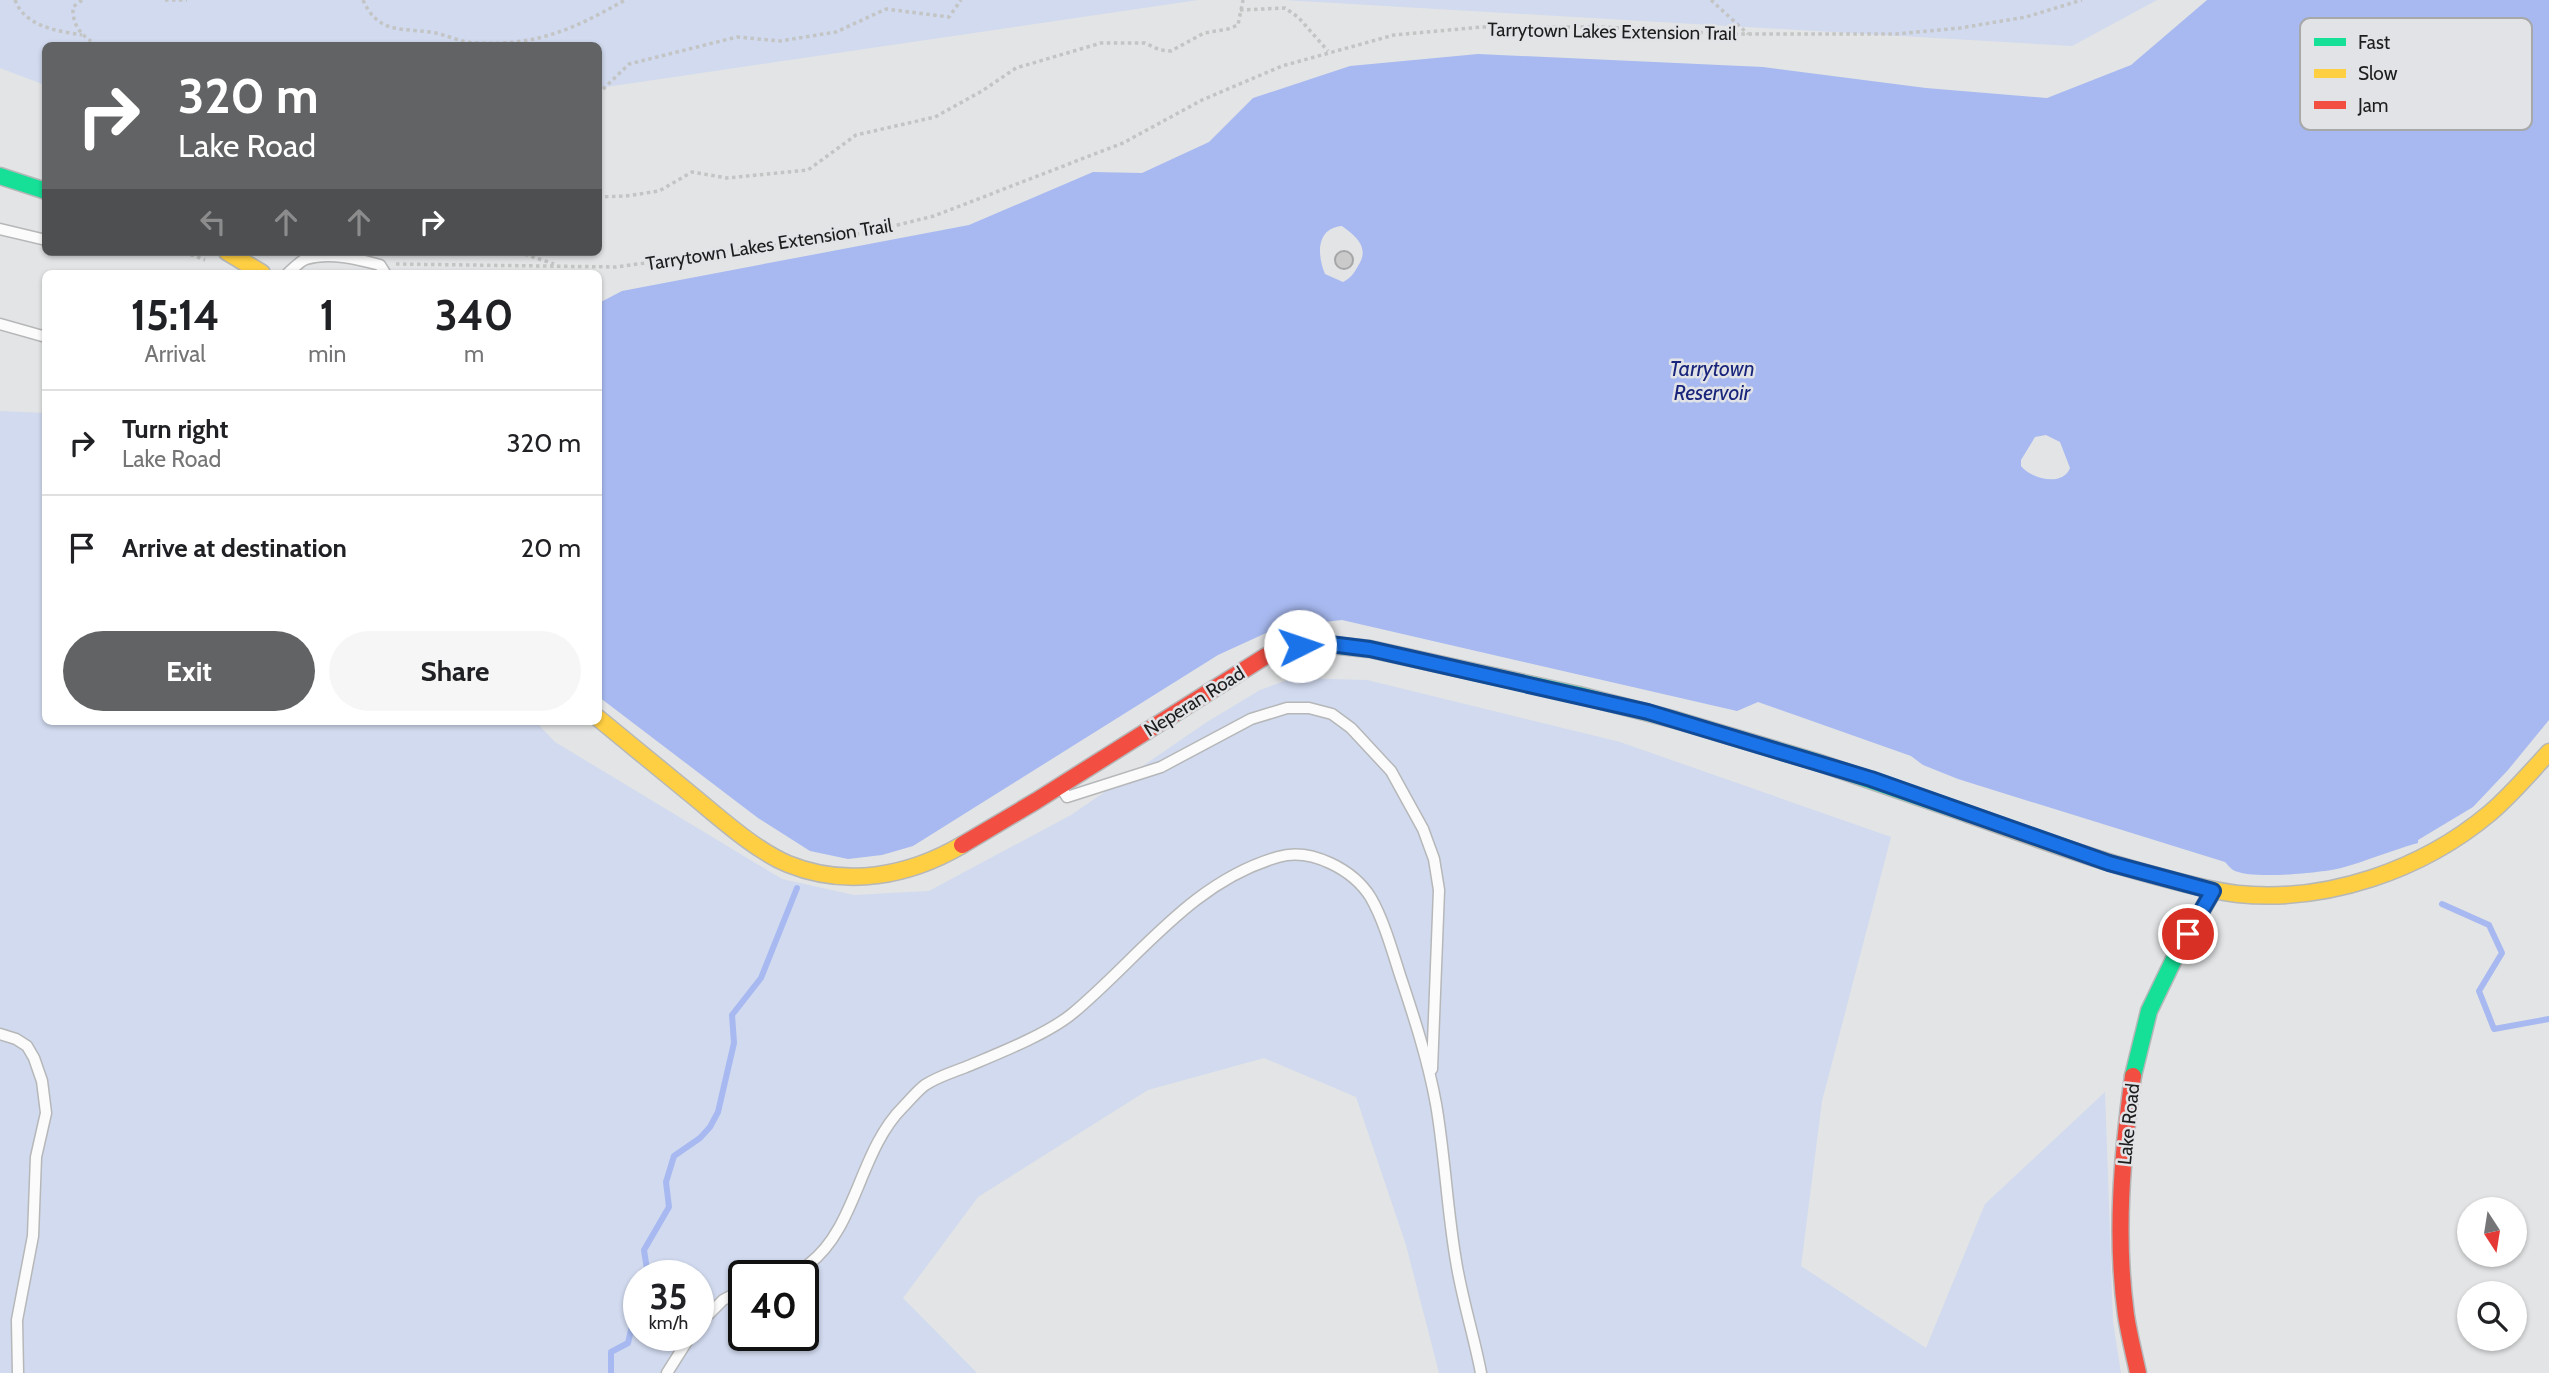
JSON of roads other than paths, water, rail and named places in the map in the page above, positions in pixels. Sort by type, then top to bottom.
[{"type":"street","points":[[0,176],[42,190]]},
{"type":"street","points":[[234,256],[257,270]]},
{"type":"street","name":"Neperan Road","points":[[602,721],[734,830],[786,863],[817,874],[849,877],[879,876],[912,869],[953,850],[1266,656],[1300,646],[1330,644],[1370,649],[1648,712],[1871,779],[2109,863],[2213,891],[2262,895],[2319,892],[2369,879],[2422,860],[2456,840],[2491,812],[2531,775],[2549,752]]},
{"type":"street","name":"Lake Road","points":[[2138,1373],[2126,1315],[2120,1235],[2123,1154],[2133,1076],[2149,1011],[2176,955],[2213,891]]},
{"type":"lane","points":[[0,229],[42,239]]},
{"type":"lane","points":[[292,270],[304,260],[323,257],[352,257],[382,269]]},
{"type":"lane","points":[[0,324],[42,336]]},
{"type":"lane","points":[[1059,786],[1067,797],[1161,768],[1251,719],[1287,708],[1310,708],[1332,714],[1351,728],[1391,771],[1423,829],[1434,859],[1439,890],[1431,1079]]},
{"type":"lane","points":[[813,1260],[829,1244],[846,1212],[871,1151],[895,1115],[926,1085],[1007,1050],[1070,1016],[1124,968],[1161,928],[1208,889],[1246,869],[1281,856],[1306,854],[1353,877],[1371,898],[1390,945],[1431,1079],[1446,1168],[1456,1262],[1481,1373]]},
{"type":"lane","points":[[0,1034],[27,1046],[34,1058],[42,1082],[46,1113],[36,1157],[33,1236],[17,1320],[18,1373]]},
{"type":"lane","points":[[714,1309],[728,1297]]},
{"type":"lane","points":[[667,1373],[681,1351]]},
{"type":"water","name":"Tarrytown Reservoir","points":[[2207,0],[2549,0],[2549,720],[2473,807],[2418,840],[2418,843],[2331,870],[2286,875],[2242,873],[2233,870],[2225,862],[1958,779],[1923,765],[1911,756],[1758,702],[1737,711],[1342,620],[1279,627],[1218,655],[913,846],[882,855],[848,859],[810,851],[758,818],[602,699],[602,301],[622,291],[969,225],[1093,172],[1142,173],[1209,142],[1253,98],[1350,66],[1478,54],[1763,67],[1926,88],[2047,98],[2131,65]],"holes":[[[1342,226],[1357,239],[1363,254],[1354,273],[1343,282],[1325,274],[1320,251],[1327,232]],[[2046,435],[2060,442],[2070,468],[2061,478],[2039,477],[2021,466],[2021,460],[2035,437]]]},
{"type":"waterway","points":[[646,1260],[644,1250],[669,1207],[666,1182],[674,1156],[700,1138],[718,1112],[734,1043],[732,1015],[761,978],[797,888]]},
{"type":"waterway","points":[[2442,904],[2489,925],[2502,953],[2479,991],[2494,1029],[2549,1019]]},
{"type":"waterway","points":[[611,1373],[611,1352],[623,1346]]}]
